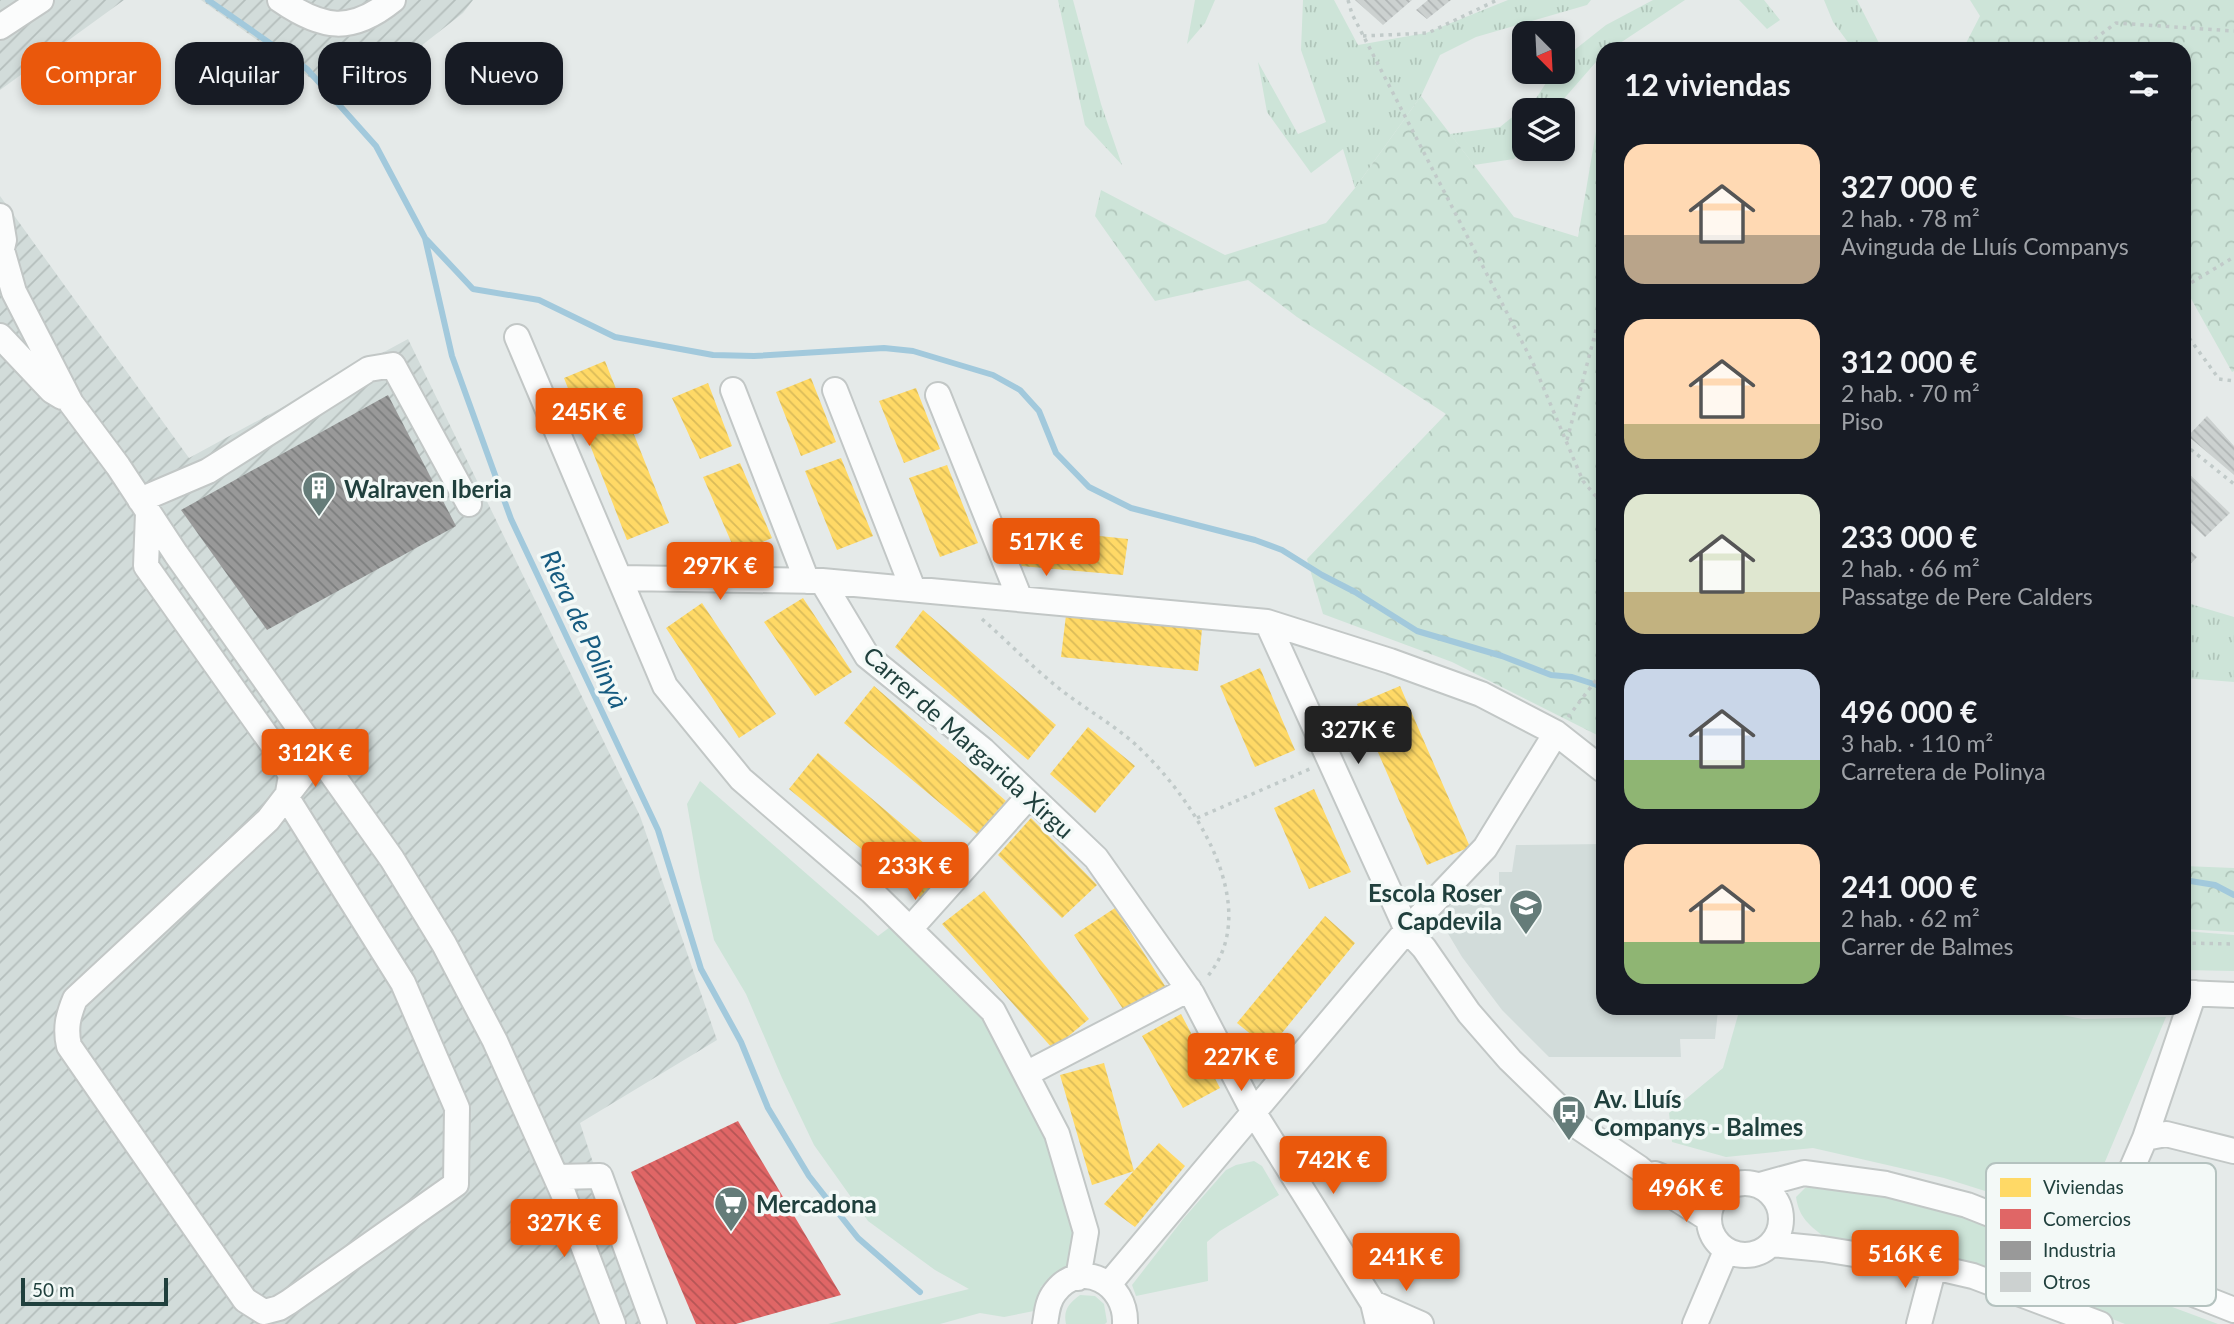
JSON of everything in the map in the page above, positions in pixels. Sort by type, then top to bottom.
[{"type":"street","points":[[0,27],[41,0]]},
{"type":"street","points":[[280,0],[318,22],[335,24],[352,23],[382,9],[393,0]]},
{"type":"street","points":[[0,216],[4,240],[1,254],[14,292],[71,403],[118,466],[144,507],[392,859],[444,944],[495,1041],[556,1177],[613,1324]]},
{"type":"street","points":[[0,336],[52,391],[71,403]]},
{"type":"street","points":[[517,337],[665,686],[741,779],[872,892],[993,1011],[1056,1134],[1086,1232],[1078,1278]]},
{"type":"street","points":[[144,507],[208,471],[369,369],[393,365],[469,504]]},
{"type":"street","name":"Carrer de Margarida Xirgu","points":[[733,390],[814,581],[867,656],[983,750],[1096,858],[1191,992],[1254,1113],[1376,1313]]},
{"type":"street","points":[[835,390],[912,589]]},
{"type":"street","points":[[938,395],[1020,599]]},
{"type":"street","points":[[144,507],[146,566],[280,755],[291,776],[287,798],[403,983],[457,1108],[456,1184],[289,1302],[264,1312],[245,1300],[69,1046],[66,1034],[67,1018],[75,999],[268,820],[287,798],[318,755]]},
{"type":"street","points":[[620,578],[814,581],[1266,622],[1390,661],[1480,694],[1556,733],[1596,764]]},
{"type":"street","points":[[1266,622],[1407,930],[1424,948],[1469,1013],[1510,1060],[1580,1128],[1707,1218]]},
{"type":"street","points":[[1109,1284],[1407,930],[1485,848],[1556,733]]},
{"type":"street","points":[[910,929],[1030,795]]},
{"type":"street","points":[[1026,1074],[1191,992]]},
{"type":"street","points":[[2191,993],[2234,995]]},
{"type":"street","points":[[2134,1163],[2145,1138],[2182,1015]]},
{"type":"street","points":[[2145,1138],[2166,1134],[2234,1151]]},
{"type":"street","points":[[1639,1168],[1672,1181],[1722,1190]]},
{"type":"street","points":[[1759,1185],[1775,1198],[1782,1217],[1780,1232],[1772,1244],[1753,1255],[1726,1251],[1715,1242],[1707,1218],[1712,1201],[1722,1190],[1744,1182],[1759,1185],[1804,1173],[1886,1184],[1967,1205],[1986,1213]]},
{"type":"street","points":[[556,1177],[600,1176],[654,1324]]},
{"type":"street","points":[[1782,1217],[1823,1250]]},
{"type":"street","points":[[1772,1244],[1934,1267],[1986,1281]]},
{"type":"street","points":[[1695,1324],[1726,1251]]},
{"type":"street","points":[[1919,1324],[1934,1267]]},
{"type":"street","points":[[1045,1324],[1048,1304],[1055,1292],[1065,1282],[1078,1278],[1097,1278],[1109,1284],[1120,1295],[1125,1311],[1125,1324]]},
{"type":"street","points":[[2216,1303],[2234,1310]]},
{"type":"street","points":[[2052,1306],[2100,1324]]},
{"type":"street","points":[[1376,1313],[1421,1324]]},
{"type":"path","points":[[1348,0],[1363,36],[1534,363],[1583,481],[1596,497]]},
{"type":"path","points":[[1363,36],[1428,33],[1497,0]]},
{"type":"path","points":[[2090,42],[2116,23],[2234,31]]},
{"type":"path","points":[[2191,283],[2234,257]]},
{"type":"path","points":[[1567,442],[1596,327]]},
{"type":"path","points":[[2191,341],[2219,379],[2234,382]]},
{"type":"path","points":[[2191,450],[2234,484]]},
{"type":"path","points":[[955,593],[1050,682],[1134,743],[1172,783],[1197,818],[1218,862],[1227,901],[1228,931],[1218,964],[1191,992]]},
{"type":"path","points":[[1556,733],[1596,680]]},
{"type":"path","points":[[1197,818],[1330,761]]},
{"type":"path","points":[[2191,943],[2234,944]]},
{"type":"shaded area","points":[[0,0],[124,0],[66,42],[21,42],[21,75],[0,90]]},
{"type":"shaded area","points":[[201,0],[473,0],[463,13],[426,42],[318,42],[318,83],[304,73],[304,42],[260,42]]},
{"type":"shaded area","points":[[0,196],[189,458],[408,339],[640,816],[717,1040],[580,1123],[646,1324],[0,1324]]},
{"type":"shaded area","name":"Escola Roser Capdevila","points":[[1596,844],[1596,1015],[1717,1015],[1715,1039],[1680,1039],[1681,1057],[1549,1057],[1502,1010],[1462,957],[1437,915],[1454,896],[1499,897],[1499,872],[1512,872],[1516,845]]},
{"type":"green space","points":[[1058,0],[1073,0],[1101,104],[1122,165],[1085,125]]},
{"type":"green space","points":[[1195,0],[1215,0],[1205,23],[1187,44]]},
{"type":"green space","points":[[1303,0],[1334,0],[1358,45],[1426,33],[1508,0],[1591,0],[1587,5],[1532,21],[1512,21],[1512,27],[1476,37],[1440,55],[1421,96],[1355,188],[1343,149],[1311,173],[1267,112],[1258,62],[1298,134],[1326,122],[1301,50]]},
{"type":"green space","points":[[1653,0],[1685,0],[1622,42],[1596,42],[1596,62],[1564,98],[1536,98],[1545,84],[1575,84],[1575,50],[1606,25]]},
{"type":"green space","points":[[1739,0],[1764,0],[1780,20],[1767,29]]},
{"type":"green space","points":[[1824,0],[1857,0],[1878,42],[1848,42],[1833,22]]},
{"type":"green space","points":[[1970,0],[2234,0],[2234,371],[2232,372],[2191,299],[2191,42],[1967,42],[1980,16]]},
{"type":"green space","points":[[1421,96],[1514,217],[1578,237],[1596,132],[1596,734],[1452,662],[1323,614],[1307,559],[1446,414],[1297,317],[1248,280],[1155,301],[1095,216],[1101,190],[1225,255],[1326,223],[1355,188]]},
{"type":"green space","points":[[1512,117],[1512,159],[1474,165],[1450,134],[1500,127]]},
{"type":"green space","points":[[2191,604],[2234,617],[2234,682],[2191,679]]},
{"type":"green space","points":[[700,781],[878,936],[894,924],[988,1016],[1049,1138],[1077,1231],[1067,1271],[1040,1287],[1065,1282],[1048,1304],[1034,1311],[1004,1317],[980,1313],[940,1324],[828,1324],[969,1289],[935,1270],[868,1221],[814,1145],[746,994],[714,940],[687,804]]},
{"type":"green space","points":[[2191,866],[2234,868],[2234,932],[2191,929]]},
{"type":"green space","points":[[2191,932],[2234,935],[2234,971],[2191,970]]},
{"type":"green space","points":[[1738,1015],[2062,1015],[2083,1019],[2166,1017],[2104,1163],[1986,1163],[1986,1191],[1944,1178],[1813,1148],[1726,1157],[1672,1142],[1669,1113],[1723,1068]]},
{"type":"green space","points":[[1254,1161],[1262,1166],[1279,1195],[1220,1231],[1207,1242],[1208,1281],[1136,1296],[1132,1285],[1184,1218],[1226,1170]]},
{"type":"green space","points":[[1821,1183],[1965,1215],[1986,1224],[1986,1272],[1826,1238],[1806,1221],[1800,1211],[1796,1197],[1805,1188]]},
{"type":"green space","points":[[1080,1295],[1095,1296],[1104,1304],[1105,1324],[1066,1324],[1068,1307]]},
{"type":"green space","points":[[2079,1306],[2169,1306],[2218,1324],[2125,1324]]},
{"type":"building: Viviendas","points":[[605,361],[669,523],[627,540],[564,378]]},
{"type":"building: Viviendas","points":[[811,378],[836,442],[801,456],[776,392]]},
{"type":"building: Viviendas","points":[[708,383],[732,446],[700,459],[672,398]]},
{"type":"building: Viviendas","points":[[916,388],[940,449],[904,463],[879,401]]},
{"type":"building: Viviendas","points":[[841,458],[873,536],[837,550],[805,471]]},
{"type":"building: Viviendas","points":[[740,463],[772,538],[736,553],[703,477]]},
{"type":"building: Viviendas","points":[[947,465],[978,543],[940,557],[909,478]]},
{"type":"building: Viviendas","points":[[1024,528],[1128,539],[1123,575],[1021,566]]},
{"type":"building: Viviendas","points":[[803,598],[852,672],[815,696],[764,622]]},
{"type":"building: Viviendas","points":[[702,603],[776,714],[739,738],[666,628]]},
{"type":"building: Viviendas","points":[[923,610],[1056,725],[1028,760],[895,647]]},
{"type":"building: Viviendas","points":[[1066,615],[1202,629],[1198,671],[1061,657]]},
{"type":"building: Viviendas","points":[[1260,668],[1295,750],[1255,767],[1220,686]]},
{"type":"building: Viviendas","points":[[874,686],[1006,801],[977,834],[844,723]]},
{"type":"building: Viviendas","points":[[1400,686],[1470,847],[1427,865],[1357,704]]},
{"type":"building: Viviendas","points":[[1088,727],[1135,766],[1095,813],[1050,774]]},
{"type":"building: Viviendas","points":[[818,753],[951,866],[922,899],[789,789]]},
{"type":"building: Viviendas","points":[[1314,789],[1351,872],[1309,889],[1274,808]]},
{"type":"building: Viviendas","points":[[1031,818],[1097,885],[1062,918],[998,855]]},
{"type":"building: Viviendas","points":[[984,891],[1089,1019],[1053,1049],[942,924]]},
{"type":"building: Viviendas","points":[[1115,908],[1165,986],[1125,1012],[1074,935]]},
{"type":"building: Viviendas","points":[[1325,916],[1355,943],[1269,1049],[1237,1023]]},
{"type":"building: Viviendas","points":[[1181,1014],[1220,1088],[1183,1108],[1142,1036]]},
{"type":"building: Viviendas","points":[[1104,1063],[1134,1171],[1092,1185],[1060,1075]]},
{"type":"building: Viviendas","points":[[1159,1143],[1185,1166],[1135,1227],[1104,1204]]},
{"type":"building: Comercios","name":"Mercadona","points":[[738,1121],[841,1295],[736,1324],[696,1324],[631,1172]]},
{"type":"building: Industria","name":"Walraven Iberia","points":[[388,395],[456,526],[267,630],[181,510]]},
{"type":"building: Otros","points":[[1355,0],[1412,0],[1383,25]]},
{"type":"building: Otros","points":[[1428,0],[1451,0],[1427,19],[1416,10]]},
{"type":"building: Otros","points":[[2207,416],[2234,446],[2234,475],[2191,439],[2191,433]]},
{"type":"building: Otros","points":[[2191,476],[2230,513],[2205,537],[2191,524]]},
{"type":"building: Otros","points":[[2191,551],[2197,557],[2191,563]]},
{"type":"waterway","name":"Riera de Polinyà","points":[[208,0],[307,69],[376,146],[425,238],[452,356],[511,519],[658,830],[701,969],[741,1042],[768,1108],[809,1176],[858,1238],[920,1292]]},
{"type":"waterway","points":[[427,240],[473,289],[539,300],[615,337],[713,355],[754,356],[884,348],[913,351],[993,375],[1020,390],[1039,411],[1056,453],[1089,487],[1131,508],[1255,540],[1282,550],[1417,631],[1502,656],[1551,675],[1572,677],[1596,685]]},
{"type":"waterway","points":[[2191,881],[2215,885],[2234,895]]},
{"type":"place","name":"Walraven Iberia","points":[[319,518]]},
{"type":"place","name":"Escola Roser Capdevila","points":[[1526,936]]},
{"type":"place","name":"Av. Lluís Companys - Balmes","points":[[1569,1142]]},
{"type":"place","name":"Mercadona","points":[[731,1233]]}]
